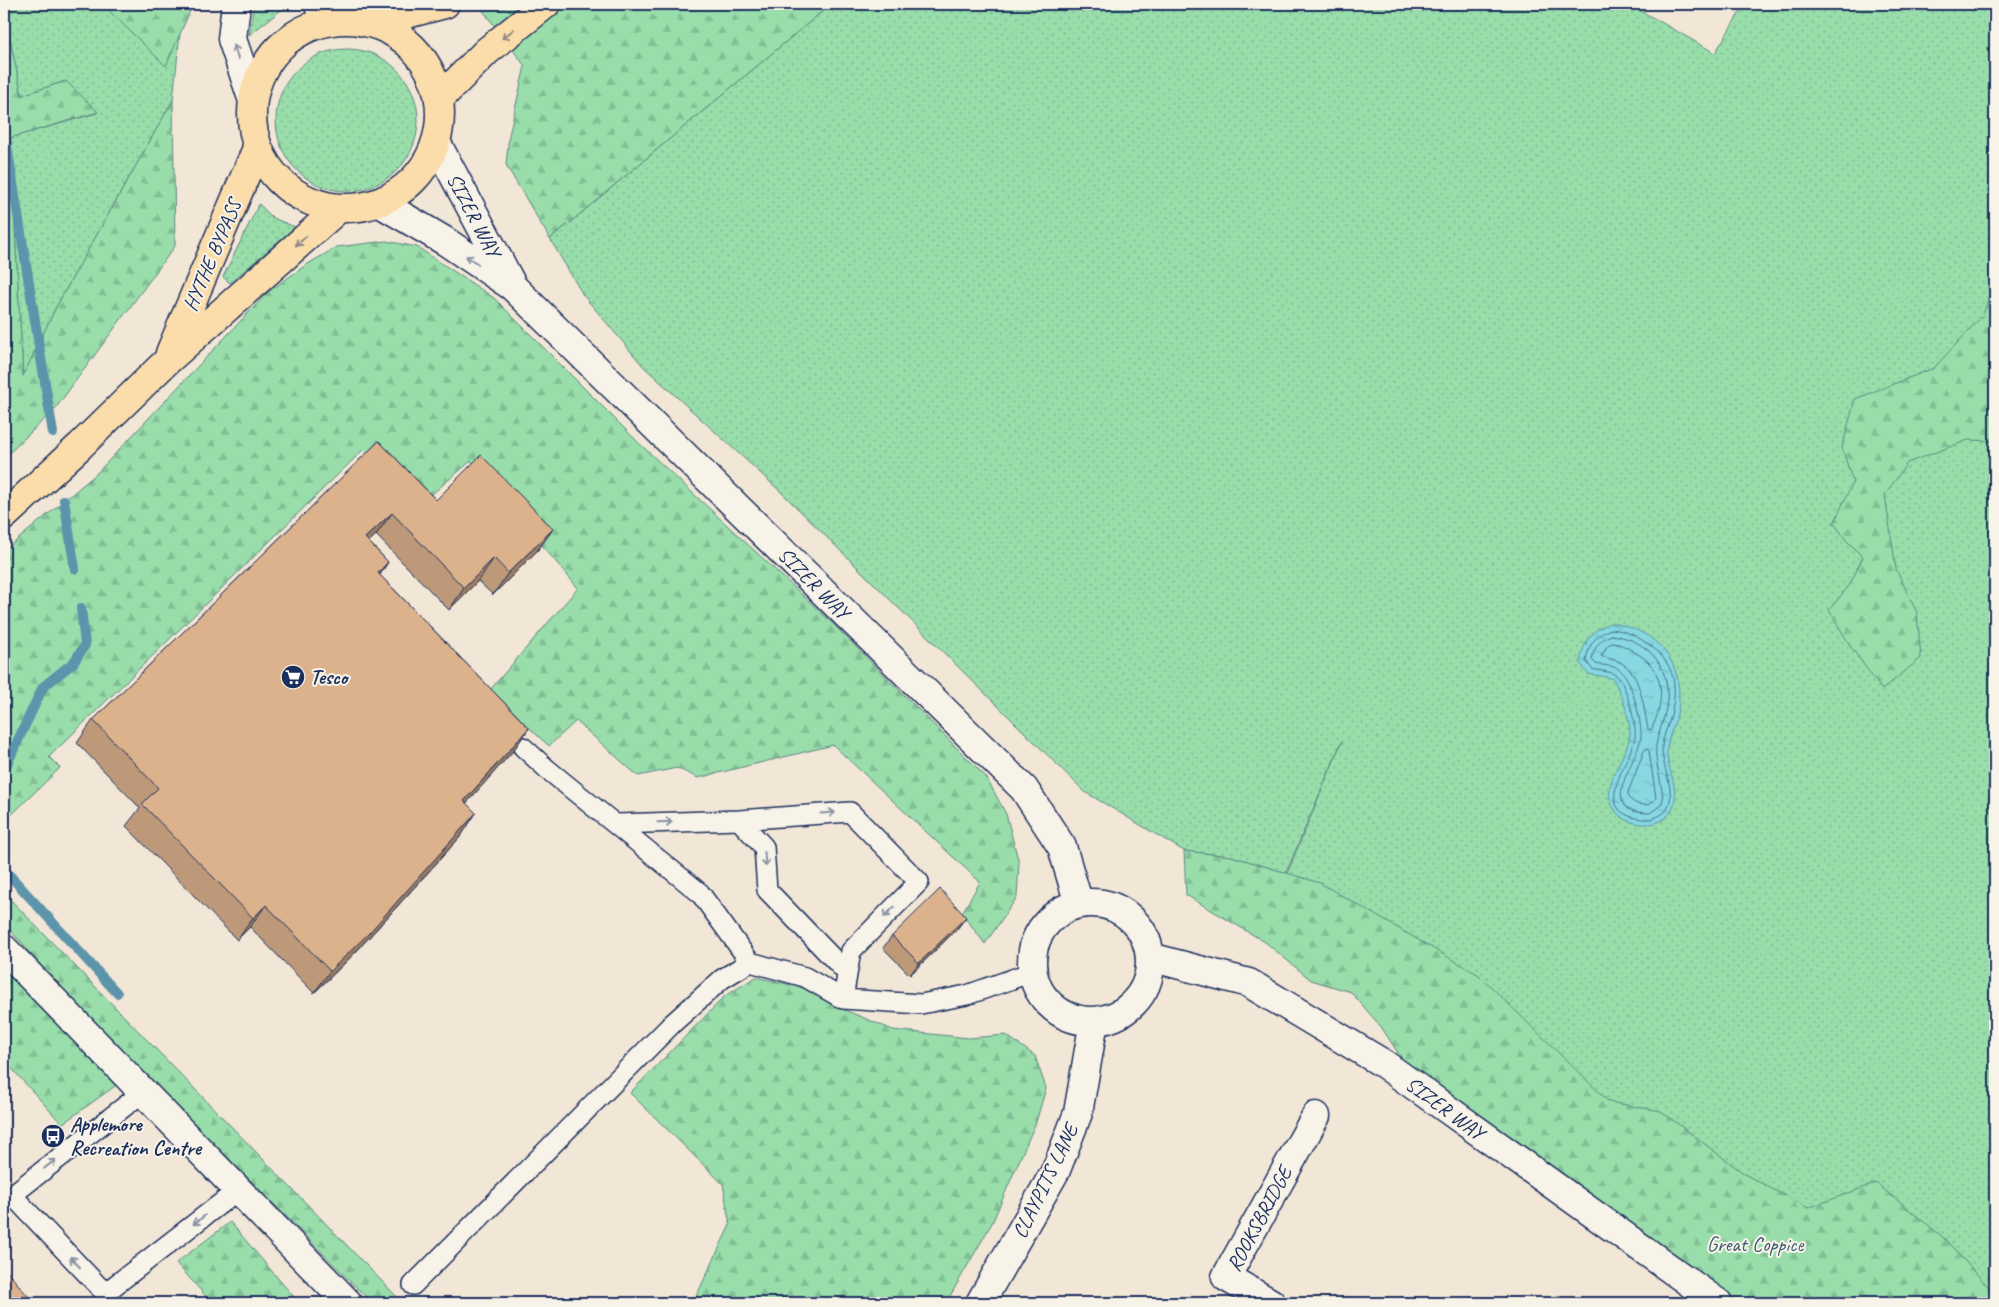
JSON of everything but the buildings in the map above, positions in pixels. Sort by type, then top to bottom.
[{"type":"main road","points":[[361,21],[396,34],[417,51],[432,74],[441,114],[436,142],[424,168],[404,188],[380,203],[359,208],[338,209],[312,203],[289,190],[270,171],[257,148],[251,123],[252,98],[261,72],[276,50],[298,32],[323,22],[361,21],[445,4]]},
{"type":"main road","points":[[439,100],[487,51],[546,4]]},
{"type":"main road","name":"HYTHE BYPASS","points":[[166,362],[257,148]]},
{"type":"main road","name":"HYTHE BYPASS","points":[[4,516],[80,446],[166,362],[338,209]]},
{"type":"street","points":[[236,4],[232,39],[252,98]]},
{"type":"street","points":[[318,4],[361,21]]},
{"type":"street","name":"SIZER WAY","points":[[436,142],[512,287]]},
{"type":"street","name":"SIZER WAY","points":[[380,203],[444,241],[512,287],[1024,789],[1062,847],[1079,904]]},
{"type":"street","points":[[1099,903],[1118,909],[1134,921],[1145,938],[1150,957],[1148,976],[1141,993],[1129,1007],[1113,1017],[1094,1021],[1077,1019],[1061,1013],[1048,1002],[1038,988],[1032,972],[1032,954],[1038,936],[1048,921],[1062,910],[1079,904],[1099,903]]},
{"type":"street","points":[[4,948],[348,1303]]},
{"type":"street","name":"SIZER WAY","points":[[1150,957],[1249,982],[1375,1058],[1718,1303]]},
{"type":"street","name":"CLAYPITS LANE","points":[[980,1303],[1059,1162],[1078,1113],[1094,1021]]},
{"type":"street","name":"ROOKSBRIDGE","points":[[1271,1303],[1226,1277],[1316,1116]]},
{"type":"lane","points":[[523,747],[547,769],[700,893],[750,962],[805,977],[843,999],[921,1004],[967,995],[1032,972]]},
{"type":"lane","points":[[617,824],[739,820],[850,812],[919,882],[851,951],[843,999]]},
{"type":"lane","points":[[739,820],[764,847],[768,890],[847,973]]},
{"type":"lane","points":[[413,1285],[673,1023],[722,979],[750,962]]},
{"type":"lane","points":[[143,1092],[12,1194],[108,1298],[238,1190]]},
{"type":"green space","points":[[4,4],[183,4],[173,100],[56,307],[23,377],[10,138],[97,113],[66,81],[22,95],[4,13]]},
{"type":"green space","points":[[102,4],[193,4],[166,66]]},
{"type":"green space","points":[[254,4],[289,4],[249,35]]},
{"type":"green space","points":[[478,4],[831,4],[550,239],[506,165],[509,135],[525,66]]},
{"type":"green space","points":[[831,4],[1629,4],[1715,53],[1745,4],[1995,4],[1995,1303],[1847,1303],[1272,910],[1342,741],[1286,873],[1231,856],[1184,851],[1085,792],[781,492],[644,367],[583,295],[550,239]]},
{"type":"green space","points":[[4,13],[22,95],[66,81],[98,112],[10,138],[23,376],[56,307],[173,100],[175,246],[55,409],[4,458]]},
{"type":"green space","points":[[347,49],[374,55],[386,61],[397,70],[406,81],[412,93],[418,120],[412,147],[406,159],[397,170],[386,179],[374,185],[347,191],[320,185],[308,179],[297,170],[288,159],[282,147],[276,120],[282,93],[288,81],[297,70],[308,61],[320,55]]},
{"type":"green space","points":[[259,204],[273,218],[295,227],[230,283],[223,277]]},
{"type":"green space","points":[[386,241],[417,247],[494,298],[639,443],[831,622],[986,777],[1006,814],[1019,863],[1017,897],[985,944],[962,913],[980,882],[833,745],[698,778],[677,768],[638,776],[576,721],[549,746],[489,691],[578,588],[471,461],[420,504],[364,449],[49,757],[60,768],[4,822],[4,551],[96,474],[268,292],[306,265],[337,247]]},
{"type":"green space","points":[[1995,278],[1995,441],[1968,440],[1907,463],[1885,495],[1896,569],[1917,613],[1921,658],[1882,690],[1851,647],[1829,610],[1849,586],[1863,557],[1846,540],[1834,523],[1853,482],[1842,448],[1855,399],[1934,368],[1983,315]]},
{"type":"green space","name":"Great Coppice","points":[[1184,851],[1231,856],[1320,883],[1479,975],[1609,1102],[1661,1111],[1746,1175],[1808,1208],[1876,1183],[1944,1238],[1995,1294],[1995,1303],[1738,1303],[1687,1264],[1526,1155],[1405,1064],[1382,1028],[1351,992],[1311,980],[1265,942],[1186,895]]},
{"type":"green space","points":[[4,893],[403,1303],[372,1303],[100,1033],[4,923]]},
{"type":"green space","points":[[4,964],[118,1084],[62,1124],[4,1060]]},
{"type":"green space","points":[[756,977],[808,989],[835,1006],[893,1030],[969,1038],[1006,1035],[1035,1056],[1046,1088],[1036,1122],[992,1223],[946,1303],[693,1303],[730,1225],[723,1184],[630,1093],[725,996]]},
{"type":"green space","points":[[230,1222],[299,1303],[212,1303],[176,1263]]},
{"type":"water","points":[[1611,623],[1628,627],[1655,641],[1665,651],[1677,677],[1679,693],[1678,710],[1667,747],[1675,803],[1667,817],[1652,824],[1634,823],[1626,820],[1614,809],[1610,800],[1610,790],[1630,734],[1627,713],[1614,680],[1608,677],[1588,674],[1580,663],[1583,649],[1589,638],[1598,629]]},
{"type":"waterway","points":[[4,127],[53,433]]},
{"type":"waterway","points":[[64,500],[75,569]]},
{"type":"waterway","points":[[4,770],[43,687],[74,662],[85,645],[81,608]]},
{"type":"waterway","points":[[4,869],[117,993]]},
{"type":"place","name":"Tesco","points":[[293,677]]},
{"type":"place","name":"Applemore Recreation Centre","points":[[53,1136]]}]
